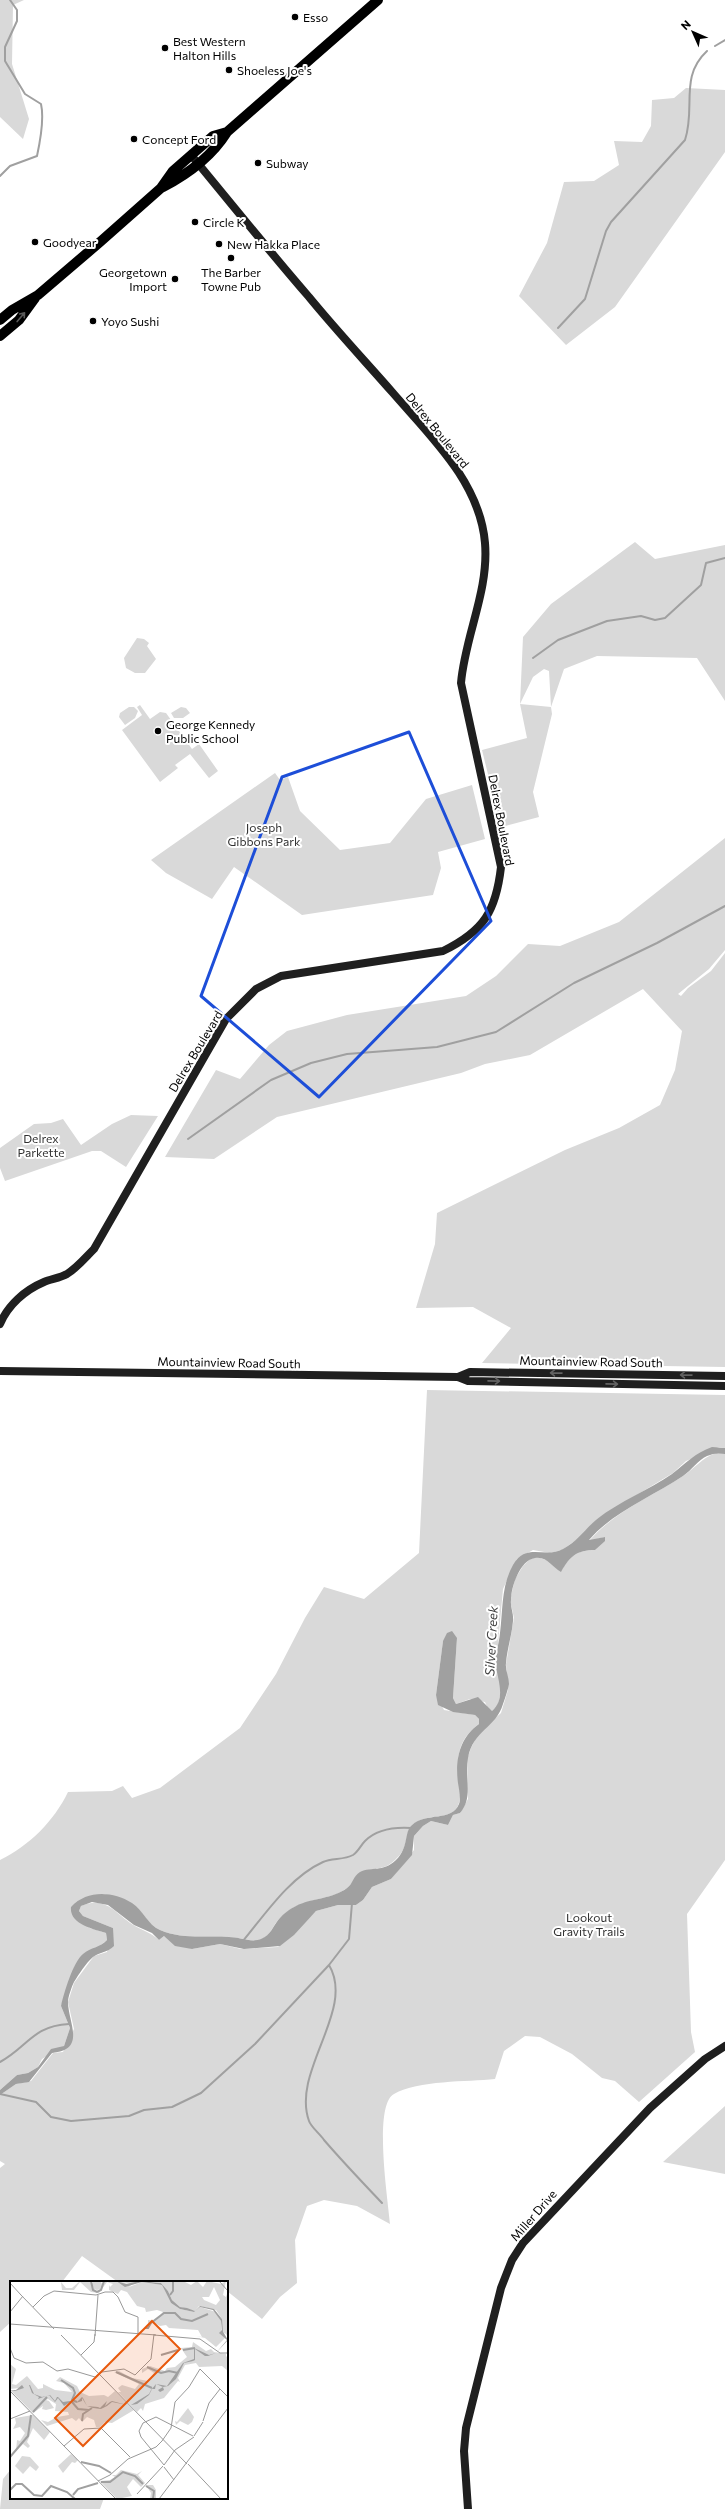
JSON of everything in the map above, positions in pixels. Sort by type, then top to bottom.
[{"type":"main road","points":[[0,336],[18,320],[38,295],[161,188],[180,178],[198,163],[219,144],[227,132],[378,0]]},
{"type":"main road","points":[[161,188],[173,171],[213,136],[227,132]]},
{"type":"main road","points":[[0,320],[12,310],[38,295]]},
{"type":"street","name":"Delrex Boulevard","points":[[0,1324],[4,1314],[23,1294],[43,1283],[66,1275],[80,1264],[94,1249],[226,1019],[256,989],[281,976],[443,951],[460,943],[477,929],[488,915],[498,895],[501,867],[461,683],[463,662],[483,582],[485,543],[480,520],[472,497],[456,468],[432,438],[308,297],[191,155]]},
{"type":"street","name":"Mountainview Road South","points":[[0,1371],[458,1377],[468,1381],[725,1386]]},
{"type":"street","name":"Mountainview Road South","points":[[458,1377],[470,1372],[725,1376]]},
{"type":"street","name":"Miller Drive","points":[[468,2509],[464,2451],[466,2428],[499,2294],[512,2260],[532,2233],[644,2114],[705,2059],[725,2046]]},
{"type":"highlighted area","points":[[409,732],[491,921],[319,1097],[201,996],[282,777]]},
{"type":"green space","points":[[0,0],[24,0],[13,5],[12,64],[29,119],[23,139],[0,117]]},
{"type":"green space","points":[[686,88],[725,90],[725,152],[615,307],[566,345],[519,296],[547,243],[564,182],[594,181],[619,165],[614,141],[642,142],[651,126],[652,100],[674,98]]},
{"type":"green space","points":[[635,542],[655,559],[725,545],[725,701],[697,658],[597,656],[564,669],[551,707],[549,671],[544,669],[533,677],[520,704],[523,637],[551,604]]},
{"type":"green space","points":[[137,638],[144,639],[149,643],[147,646],[156,659],[145,673],[135,673],[126,668],[124,658]]},
{"type":"green space","points":[[520,704],[551,707],[552,714],[533,792],[539,817],[501,827],[482,750],[527,738]]},
{"type":"green space","points":[[140,705],[150,719],[160,712],[166,713],[192,749],[199,744],[218,771],[209,778],[190,754],[175,765],[178,768],[160,782],[122,730],[142,715],[137,707]]},
{"type":"green space","points":[[129,707],[134,707],[138,711],[135,718],[125,725],[119,717],[120,713]]},
{"type":"green space","points":[[181,707],[186,708],[190,713],[183,718],[174,718],[171,713]]},
{"type":"green space","name":"Joseph Gibbons Park","points":[[275,773],[280,780],[288,777],[300,811],[340,850],[390,843],[426,799],[472,785],[485,839],[438,852],[441,868],[433,895],[302,915],[234,867],[212,899],[166,873],[151,860]]},
{"type":"green space","points":[[725,838],[725,950],[709,969],[678,994],[681,996],[688,988],[711,971],[725,953],[725,1367],[482,1363],[511,1328],[473,1307],[416,1308],[435,1244],[437,1213],[565,1150],[619,1128],[660,1105],[675,1070],[682,1031],[643,989],[530,1055],[485,1064],[461,1073],[277,1117],[214,1159],[165,1157],[216,1070],[240,1079],[269,1045],[287,1031],[347,1015],[466,996],[496,976],[528,944],[560,946],[619,922]]},
{"type":"green space","name":"Delrex Parkette","points":[[131,1115],[158,1116],[126,1167],[101,1151],[92,1151],[5,1181],[0,1168],[0,1148],[34,1124],[51,1123],[63,1119],[81,1145],[112,1124]]},
{"type":"green space","points":[[427,1390],[725,1395],[725,1448],[719,1447],[686,1461],[673,1473],[597,1519],[579,1538],[562,1550],[550,1553],[533,1550],[517,1559],[503,1589],[496,1666],[500,1679],[500,1695],[498,1706],[492,1711],[488,1709],[485,1702],[470,1699],[456,1704],[453,1698],[457,1638],[443,1641],[436,1695],[444,1710],[475,1715],[479,1719],[479,1724],[467,1735],[461,1747],[458,1758],[460,1792],[456,1809],[447,1814],[418,1821],[412,1825],[408,1831],[403,1850],[391,1863],[387,1866],[368,1870],[360,1874],[349,1886],[337,1894],[307,1902],[293,1908],[277,1921],[268,1935],[262,1939],[250,1940],[233,1937],[186,1936],[169,1933],[156,1928],[132,1904],[104,1894],[71,1907],[90,1928],[106,1933],[107,1940],[75,1966],[61,2006],[70,2028],[64,2046],[42,2059],[38,2067],[28,2073],[17,2075],[0,2090],[0,1860],[21,1848],[40,1832],[56,1813],[68,1792],[112,1791],[123,1786],[132,1798],[160,1788],[240,1728],[276,1674],[305,1618],[324,1587],[364,1599],[419,1553]]},
{"type":"green space","name":"Lookout Gravity Trails","points":[[716,1453],[725,1454],[725,1860],[687,1914],[691,2032],[695,2052],[639,2102],[615,2081],[602,2078],[572,2054],[540,2037],[525,2036],[504,2051],[495,2079],[429,2084],[404,2089],[394,2094],[388,2102],[384,2116],[383,2134],[383,2154],[390,2224],[357,2206],[324,2200],[307,2206],[295,2240],[297,2283],[280,2297],[262,2319],[228,2292],[228,2281],[117,2281],[82,2256],[63,2281],[10,2281],[10,2323],[0,2332],[0,2168],[5,2164],[0,2161],[0,2095],[16,2084],[31,2081],[53,2053],[63,2052],[74,2029],[68,2002],[74,1983],[94,1956],[107,1952],[113,1928],[83,1916],[79,1911],[81,1906],[90,1903],[105,1905],[128,1922],[159,1940],[164,1936],[192,1949],[220,1944],[241,1949],[278,1947],[316,1911],[338,1905],[356,1905],[363,1900],[372,1887],[391,1879],[414,1850],[414,1836],[423,1826],[431,1821],[448,1825],[453,1815],[460,1813],[468,1799],[467,1759],[471,1748],[478,1734],[501,1713],[508,1690],[506,1664],[514,1618],[510,1600],[515,1579],[523,1566],[530,1559],[537,1557],[550,1561],[561,1571],[568,1561],[575,1555],[583,1551],[595,1550],[605,1537],[589,1541],[610,1521],[634,1505],[671,1484]]},
{"type":"green space","points":[[725,2106],[725,2174],[663,2162]]},
{"type":"green space","points":[[10,2470],[10,2499],[104,2499],[100,2509],[0,2509],[3,2479]]},
{"type":"shaded area","points":[[712,1447],[725,1448],[725,1454],[718,1453],[709,1455],[671,1484],[634,1505],[610,1521],[589,1540],[605,1537],[605,1541],[595,1550],[583,1551],[575,1555],[561,1572],[546,1560],[539,1558],[530,1560],[521,1569],[517,1575],[511,1595],[513,1621],[506,1666],[509,1686],[500,1712],[479,1735],[471,1749],[467,1765],[467,1800],[460,1813],[453,1815],[448,1825],[431,1821],[423,1826],[414,1836],[412,1855],[391,1879],[372,1887],[363,1900],[356,1905],[338,1905],[316,1911],[294,1935],[280,1946],[244,1949],[220,1944],[192,1949],[175,1946],[164,1936],[159,1940],[152,1933],[134,1925],[108,1905],[92,1902],[81,1906],[79,1911],[83,1916],[113,1928],[114,1946],[109,1950],[93,1957],[73,1984],[68,2002],[73,2034],[69,2047],[63,2051],[52,2053],[29,2082],[16,2084],[0,2095],[0,2090],[17,2075],[28,2073],[38,2067],[51,2049],[64,2046],[70,2028],[61,2006],[72,1971],[83,1954],[101,1945],[107,1940],[106,1933],[83,1925],[74,1918],[71,1913],[71,1907],[77,1901],[92,1895],[100,1894],[116,1896],[132,1903],[152,1925],[169,1933],[186,1936],[229,1937],[257,1940],[267,1935],[281,1917],[294,1907],[308,1901],[341,1892],[349,1886],[360,1872],[364,1870],[382,1868],[391,1864],[403,1850],[408,1831],[412,1825],[418,1821],[445,1815],[456,1810],[460,1799],[457,1766],[460,1750],[467,1736],[479,1724],[479,1719],[475,1715],[453,1712],[438,1705],[436,1695],[443,1641],[447,1633],[452,1631],[457,1638],[453,1698],[456,1704],[478,1697],[492,1711],[499,1701],[500,1695],[496,1662],[504,1590],[509,1573],[518,1558],[530,1552],[556,1552],[563,1549],[581,1535],[597,1519],[625,1501],[663,1480],[696,1455]]},
{"type":"waterway","points":[[0,176],[10,166],[37,156],[42,122],[41,104],[25,94],[5,61],[5,47],[17,21],[17,10],[10,0]]},
{"type":"waterway","points":[[715,46],[725,40]]},
{"type":"waterway","points":[[558,328],[585,299],[606,231],[611,222],[685,140],[688,128],[693,71],[698,61],[707,51]]},
{"type":"waterway","points":[[533,658],[558,640],[607,621],[641,616],[655,620],[665,618],[701,585],[706,563],[725,558]]},
{"type":"waterway","points":[[188,1139],[271,1080],[311,1063],[347,1054],[437,1047],[496,1032],[574,983],[657,943],[725,906]]},
{"type":"waterway","points":[[243,1941],[289,1886],[311,1869],[323,1862],[346,1858],[353,1855],[365,1841],[381,1831],[411,1828]]},
{"type":"waterway","points":[[0,2094],[36,2102],[51,2117],[71,2121],[129,2116],[144,2110],[172,2107],[201,2093],[255,2044],[329,1965],[349,1939],[352,1903]]},
{"type":"waterway","points":[[329,1965],[335,1983],[335,2001],[330,2021],[308,2082],[306,2102],[309,2121],[331,2148],[382,2203]]},
{"type":"waterway","points":[[0,2062],[38,2033],[57,2026],[69,2024]]},
{"type":"place","name":"Esso","points":[[295,17]]},
{"type":"place","name":"Best Western Halton Hills","points":[[165,48]]},
{"type":"place","name":"Shoeless Joe's","points":[[229,70]]},
{"type":"place","name":"Concept Ford","points":[[134,139]]},
{"type":"place","name":"Subway","points":[[258,163]]},
{"type":"place","name":"Circle K","points":[[195,222]]},
{"type":"place","name":"Goodyear","points":[[35,242]]},
{"type":"place","name":"New Hakka Place","points":[[219,244]]},
{"type":"place","name":"The Barber Towne Pub","points":[[231,258]]},
{"type":"place","name":"Georgetown Import","points":[[175,279]]},
{"type":"place","name":"Yoyo Sushi","points":[[93,321]]},
{"type":"place","name":"George Kennedy Public School","points":[[158,731]]},
{"type":"water label","name":"Silver Creek","points":[[491,1641]]}]
